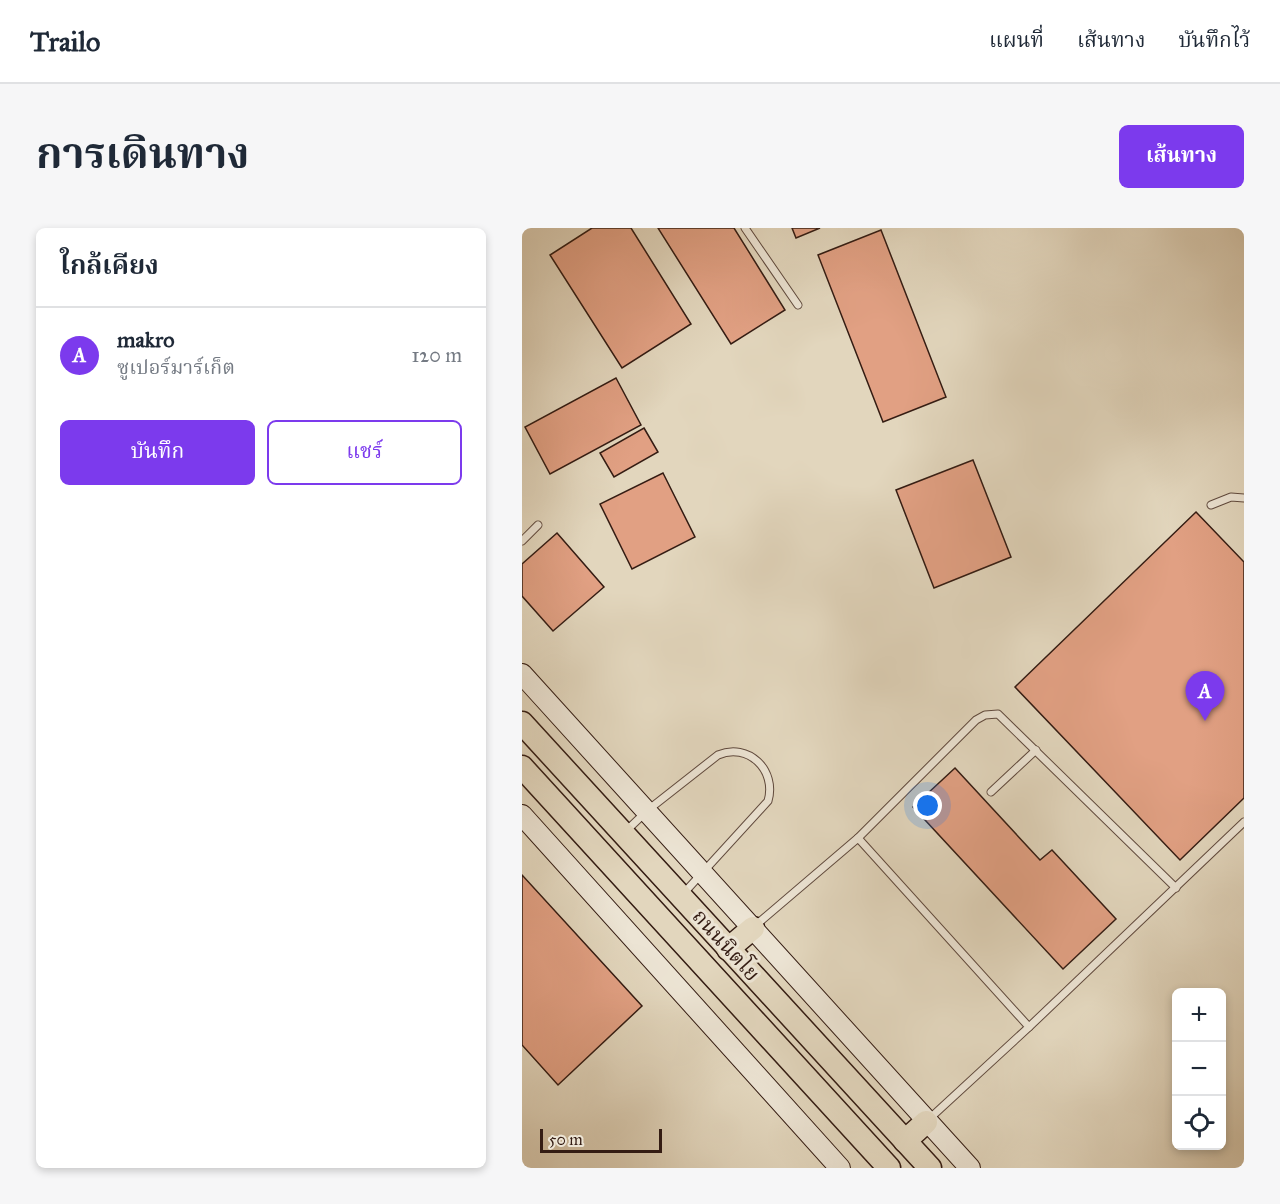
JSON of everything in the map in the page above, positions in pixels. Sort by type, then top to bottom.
[{"type":"highway","name":"ถนนนิตโย","points":[[522,723],[930,1168]]},
{"type":"highway","name":"ถนนนิตโย","points":[[522,767],[889,1168]]},
{"type":"highway","points":[[729,949],[753,928]]},
{"type":"highway","points":[[905,1141],[926,1122]]},
{"type":"main road","points":[[522,674],[648,810],[926,1122],[970,1168]]},
{"type":"main road","points":[[522,815],[840,1168]]},
{"type":"lane","points":[[745,228],[798,305]]},
{"type":"lane","points":[[1211,505],[1231,497],[1244,498]]},
{"type":"lane","points":[[522,542],[538,525]]},
{"type":"lane","points":[[753,928],[858,838],[976,720],[986,715],[998,714],[1176,888]]},
{"type":"lane","points":[[991,792],[1036,750]]},
{"type":"lane","points":[[625,833],[648,810],[718,755],[727,751],[748,754],[759,763],[769,776],[771,789],[768,801],[704,874],[681,896]]},
{"type":"lane","points":[[926,1122],[1244,822]]},
{"type":"lane","points":[[858,838],[1029,1027]]},
{"type":"building","points":[[592,228],[631,228],[691,324],[622,368],[550,255]]},
{"type":"building","points":[[658,228],[734,228],[785,310],[731,344]]},
{"type":"building","points":[[792,228],[820,228],[796,238]]},
{"type":"building","points":[[881,230],[946,397],[883,422],[818,255]]},
{"type":"building","points":[[616,378],[641,425],[550,474],[525,427]]},
{"type":"building","points":[[644,428],[658,452],[614,477],[600,453]]},
{"type":"building","points":[[973,460],[1011,557],[934,588],[896,490]]},
{"type":"building","points":[[663,473],[695,537],[632,569],[600,504]]},
{"type":"building","points":[[1196,512],[1244,562],[1244,798],[1180,860],[1015,687]]},
{"type":"building","points":[[557,533],[604,587],[553,631],[522,596],[522,564]]},
{"type":"building","points":[[955,768],[1040,860],[1052,850],[1116,919],[1063,969],[913,807]]},
{"type":"building","points":[[522,875],[642,1006],[558,1085],[522,1045]]},
{"type":"place","name":"makro","points":[[1205,721]]}]
